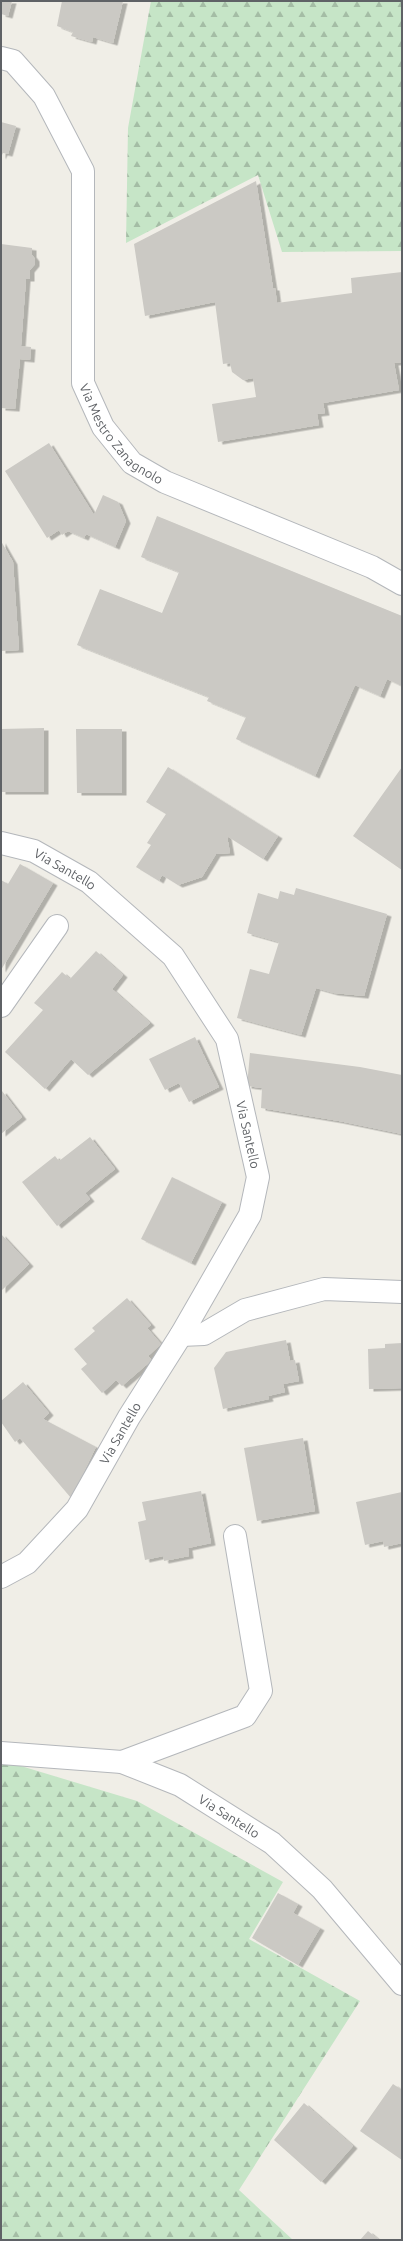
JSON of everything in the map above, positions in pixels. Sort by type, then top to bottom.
[{"type":"street","name":"Via Mestro Zanagnolo","points":[[1,58],[13,61],[44,96],[83,171],[83,383],[103,427],[132,462],[165,482],[372,567],[402,584]]},
{"type":"street","name":"Via Santello","points":[[1,843],[34,852],[89,882],[173,956],[227,1039],[258,1177],[250,1215],[181,1335],[129,1417],[78,1508],[27,1563],[1,1577]]},
{"type":"street","points":[[4,995],[57,926]]},
{"type":"street","points":[[181,1335],[204,1334],[245,1310],[324,1289],[402,1292]]},
{"type":"street","points":[[122,1762],[245,1716],[261,1691],[234,1536]]},
{"type":"street","name":"Via Santello","points":[[1,1752],[122,1762],[180,1785],[272,1843],[322,1889],[402,1984]]},
{"type":"green space","points":[[151,1],[402,1],[402,251],[282,252],[258,175],[126,243],[128,128]]},
{"type":"green space","points":[[1,1760],[137,1801],[283,1882],[249,1939],[360,2001],[239,2190],[293,2240],[1,2240]]},
{"type":"building","points":[[1,1],[12,1],[8,16],[1,14]]},
{"type":"building","points":[[62,1],[123,1],[113,43],[93,37],[92,42],[71,36],[73,32],[57,26]]},
{"type":"building","points":[[1,122],[16,126],[8,154],[3,153],[1,157]]},
{"type":"building","points":[[256,181],[273,288],[275,288],[277,303],[352,293],[351,278],[402,272],[402,362],[394,363],[399,390],[323,403],[325,413],[317,414],[319,425],[218,442],[212,404],[256,397],[253,378],[243,380],[232,372],[230,363],[223,364],[215,302],[145,316],[134,244]]},
{"type":"building","points":[[1,244],[32,248],[32,255],[35,259],[35,264],[30,270],[30,279],[26,279],[21,346],[31,347],[30,360],[20,359],[15,409],[1,408]]},
{"type":"building","points":[[49,443],[94,515],[103,495],[118,502],[126,521],[115,547],[86,534],[84,538],[68,531],[62,535],[59,530],[47,538],[5,471]]},
{"type":"building","points":[[157,516],[402,616],[402,686],[387,679],[380,696],[355,685],[315,776],[236,739],[246,717],[207,701],[209,697],[77,645],[100,589],[162,613],[179,572],[141,557]]},
{"type":"building","points":[[1,541],[13,562],[19,650],[1,651]]},
{"type":"building","points":[[44,728],[44,792],[1,792],[1,729]]},
{"type":"building","points":[[76,729],[122,729],[122,793],[77,793]]},
{"type":"building","points":[[168,767],[278,836],[263,859],[227,836],[230,853],[216,854],[202,877],[178,885],[162,875],[159,881],[136,867],[151,845],[147,843],[166,814],[146,802]]},
{"type":"building","points":[[402,767],[402,870],[353,836]]},
{"type":"building","points":[[20,864],[53,883],[1,970],[1,880],[8,884]]},
{"type":"building","points":[[296,888],[387,914],[364,996],[334,993],[316,988],[301,1035],[237,1018],[250,969],[269,974],[279,942],[247,933],[258,893],[278,899],[280,891],[294,895]]},
{"type":"building","points":[[96,951],[123,975],[112,989],[150,1023],[88,1075],[71,1059],[45,1089],[5,1052],[43,1010],[34,1003],[62,972],[70,979]]},
{"type":"building","points":[[195,1037],[219,1087],[189,1102],[179,1083],[165,1090],[149,1059]]},
{"type":"building","points":[[250,1053],[360,1067],[402,1075],[402,1134],[339,1121],[261,1108],[262,1088],[247,1086]]},
{"type":"building","points":[[2,1091],[22,1117],[1,1134],[1,1092]]},
{"type":"building","points":[[90,1137],[115,1169],[85,1193],[90,1199],[57,1226],[22,1182],[55,1156],[59,1161]]},
{"type":"building","points":[[172,1177],[222,1202],[191,1263],[141,1239]]},
{"type":"building","points":[[1,1234],[29,1264],[1,1291]]},
{"type":"building","points":[[127,1298],[151,1325],[147,1328],[161,1344],[148,1356],[152,1360],[122,1386],[116,1380],[102,1393],[81,1369],[87,1364],[74,1349],[95,1331],[92,1328]]},
{"type":"building","points":[[286,1340],[290,1361],[295,1360],[299,1381],[283,1384],[285,1392],[268,1396],[269,1399],[223,1409],[214,1368],[226,1352]]},
{"type":"building","points":[[402,1343],[402,1388],[369,1389],[368,1349],[385,1348],[385,1344]]},
{"type":"building","points":[[23,1382],[49,1413],[43,1419],[96,1447],[71,1498],[20,1438],[15,1442],[1,1422],[1,1401]]},
{"type":"building","points":[[303,1438],[315,1511],[257,1521],[244,1448]]},
{"type":"building","points":[[201,1491],[211,1543],[188,1548],[189,1556],[164,1561],[163,1556],[145,1560],[138,1522],[146,1520],[142,1502]]},
{"type":"building","points":[[402,1492],[402,1543],[384,1547],[383,1541],[365,1545],[356,1502]]},
{"type":"building","points":[[278,1893],[298,1904],[293,1913],[320,1928],[298,1965],[252,1938]]},
{"type":"building","points":[[393,2084],[402,2090],[402,2160],[360,2131]]},
{"type":"building","points":[[304,2103],[353,2146],[321,2182],[274,2140]]},
{"type":"building","points":[[368,2231],[379,2240],[360,2240]]}]
